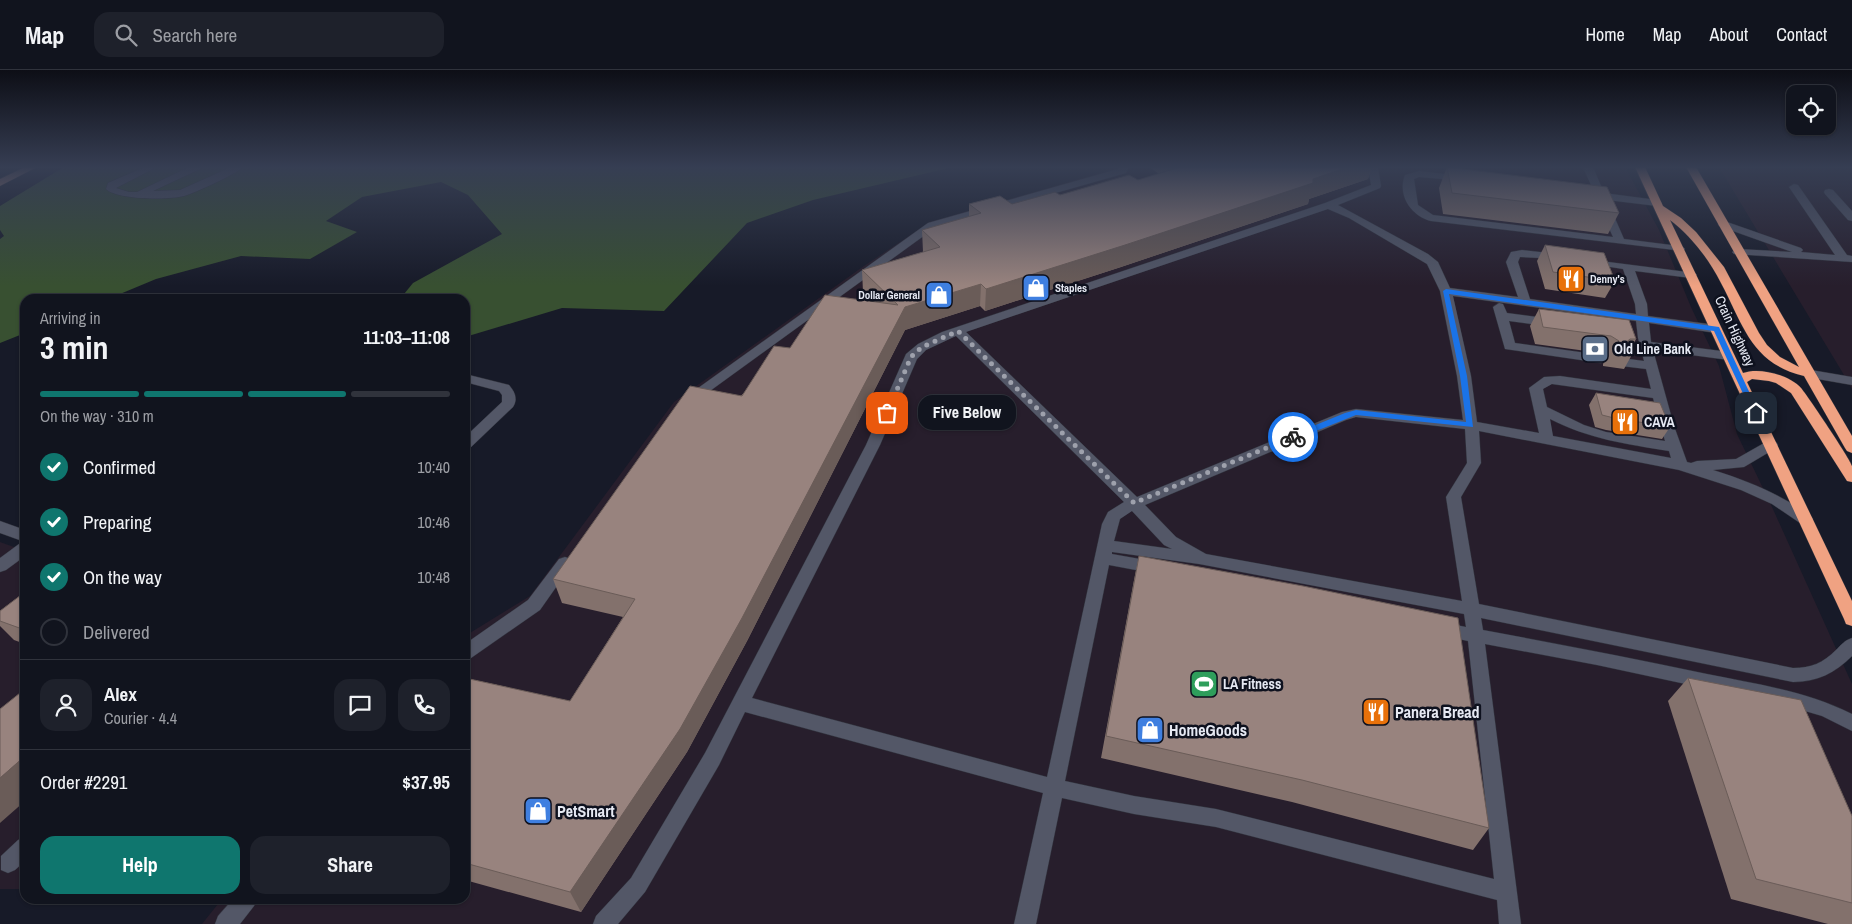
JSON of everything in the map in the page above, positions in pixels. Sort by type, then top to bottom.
[{"type":"highway","name":"Crain Highway","points":[[1659,207],[1852,619]]},
{"type":"highway","points":[[1660,207],[1683,224],[1718,268],[1761,347],[1783,366],[1797,372],[1811,374]]},
{"type":"highway","points":[[1714,207],[1738,252],[1811,374],[1852,448]]},
{"type":"highway","points":[[1740,380],[1750,375],[1770,377],[1781,380],[1796,390],[1852,477]]},
{"type":"street","points":[[681,409],[687,401],[932,226],[998,207]]},
{"type":"street","points":[[604,924],[638,885],[712,759],[873,445],[911,357],[922,347],[958,331],[1324,207]]},
{"type":"street","points":[[1333,207],[1424,256],[1432,262],[1446,291],[1464,376],[1474,446],[1474,462],[1453,497],[1476,637],[1510,924]]},
{"type":"street","points":[[1413,207],[1418,213],[1431,218],[1679,249]]},
{"type":"street","points":[[1604,207],[1620,242]]},
{"type":"street","points":[[1809,207],[1848,258]]},
{"type":"street","points":[[1843,207],[1852,218]]},
{"type":"street","points":[[1724,224],[1789,248],[1825,257]]},
{"type":"street","points":[[1738,252],[1848,258]]},
{"type":"street","points":[[1525,302],[1512,262],[1515,254],[1522,253],[1691,275]]},
{"type":"street","points":[[1628,266],[1641,304],[1642,338],[1652,366],[1680,466]]},
{"type":"street","points":[[1446,291],[1642,317],[1716,329]]},
{"type":"street","points":[[1496,298],[1509,346],[1601,359]]},
{"type":"street","points":[[1501,316],[1568,325]]},
{"type":"street","points":[[958,331],[1134,503],[1170,541],[1202,559]]},
{"type":"street","points":[[1642,338],[1729,356]]},
{"type":"street","points":[[1621,362],[1652,366]]},
{"type":"street","points":[[1811,374],[1852,381]]},
{"type":"street","points":[[470,379],[504,388],[508,392],[508,404],[470,441]]},
{"type":"street","points":[[1547,439],[1536,388],[1549,380],[1660,395]]},
{"type":"street","points":[[1540,409],[1579,428],[1605,436],[1674,446]]},
{"type":"street","points":[[1025,924],[1104,551],[1113,516],[1124,508],[1348,414],[1356,413],[1470,425],[1680,466],[1746,486],[1777,500],[1805,518]]},
{"type":"street","points":[[1680,466],[1739,464],[1771,445]]},
{"type":"street","points":[[0,527],[20,534]]},
{"type":"street","points":[[470,649],[534,605],[575,550]]},
{"type":"street","points":[[1104,551],[1202,559],[1284,582],[1471,609],[1793,675],[1806,676],[1834,665],[1852,645]]},
{"type":"street","points":[[1104,551],[1174,572]]},
{"type":"street","points":[[0,566],[20,552]]},
{"type":"street","points":[[1429,627],[1597,658],[1788,698],[1827,710],[1852,724]]},
{"type":"street","points":[[741,703],[1055,788],[1134,805],[1216,818],[1506,892]]},
{"type":"street","points":[[8,863],[20,852]]},
{"type":"street","points":[[226,924],[243,904]]},
{"type":"shaded area","points":[[982,207],[1647,207],[1659,230],[1691,307],[1719,366],[1737,434],[1852,684],[1852,924],[202,924],[218,904],[470,904],[470,633],[530,596],[674,402],[861,268],[930,222]]},
{"type":"shaded area","points":[[1743,207],[1852,207],[1852,389]]},
{"type":"shaded area","points":[[0,542],[20,549],[20,889],[0,889]]},
{"type":"green space","points":[[0,207],[347,207],[326,221],[357,232],[310,259],[241,256],[156,279],[120,294],[20,294],[20,335],[0,343],[0,239],[4,236],[0,230]]},
{"type":"green space","points":[[478,207],[793,207],[747,223],[664,311],[562,308],[470,336],[470,294],[404,294],[413,283],[502,234]]},
{"type":"building","points":[[973,207],[1241,207],[986,289],[981,284],[905,307],[742,618],[680,729],[570,892],[470,864],[470,679],[570,701],[635,599],[553,579],[690,386],[742,396],[774,346],[790,348],[825,295],[898,305],[862,270],[940,247],[922,230],[981,213]]},
{"type":"building","points":[[1568,207],[1616,207],[1619,213]]},
{"type":"building","points":[[1545,245],[1604,253],[1615,281],[1553,272]]},
{"type":"building","points":[[1539,309],[1629,320],[1636,339],[1630,339],[1623,345],[1634,351],[1613,348],[1619,341],[1611,336],[1543,327]]},
{"type":"building","points":[[1596,393],[1660,403],[1670,427],[1602,415]]},
{"type":"building","points":[[1139,556],[1303,586],[1458,618],[1489,828],[1302,780],[1106,736]]},
{"type":"building","points":[[20,596],[20,628],[0,621],[0,611]]},
{"type":"building","points":[[1688,678],[1801,700],[1852,816],[1852,903],[1756,879]]},
{"type":"building","points":[[20,693],[20,760],[0,778],[0,709]]},
{"type":"way so far","points":[[887,413],[911,357],[922,347],[958,331],[1134,503],[1293,437]]},
{"type":"place","name":"Denny's","points":[[1571,279]]},
{"type":"place","name":"Staples","points":[[1036,288]]},
{"type":"place","name":"Dollar General","points":[[939,295]]},
{"type":"place","name":"Old Line Bank","points":[[1595,349]]},
{"type":"place","name":"Five Below","points":[[887,413]]},
{"type":"place","name":"CAVA","points":[[1625,422]]},
{"type":"place","name":"LA Fitness","points":[[1204,684]]},
{"type":"place","name":"Panera Bread","points":[[1376,712]]},
{"type":"place","name":"HomeGoods","points":[[1150,730]]},
{"type":"place","name":"PetSmart","points":[[538,811]]},
{"type":"route","points":[[1293,437],[1348,414],[1356,413],[1470,425],[1464,376],[1446,291],[1642,317],[1716,329],[1756,413]]}]
